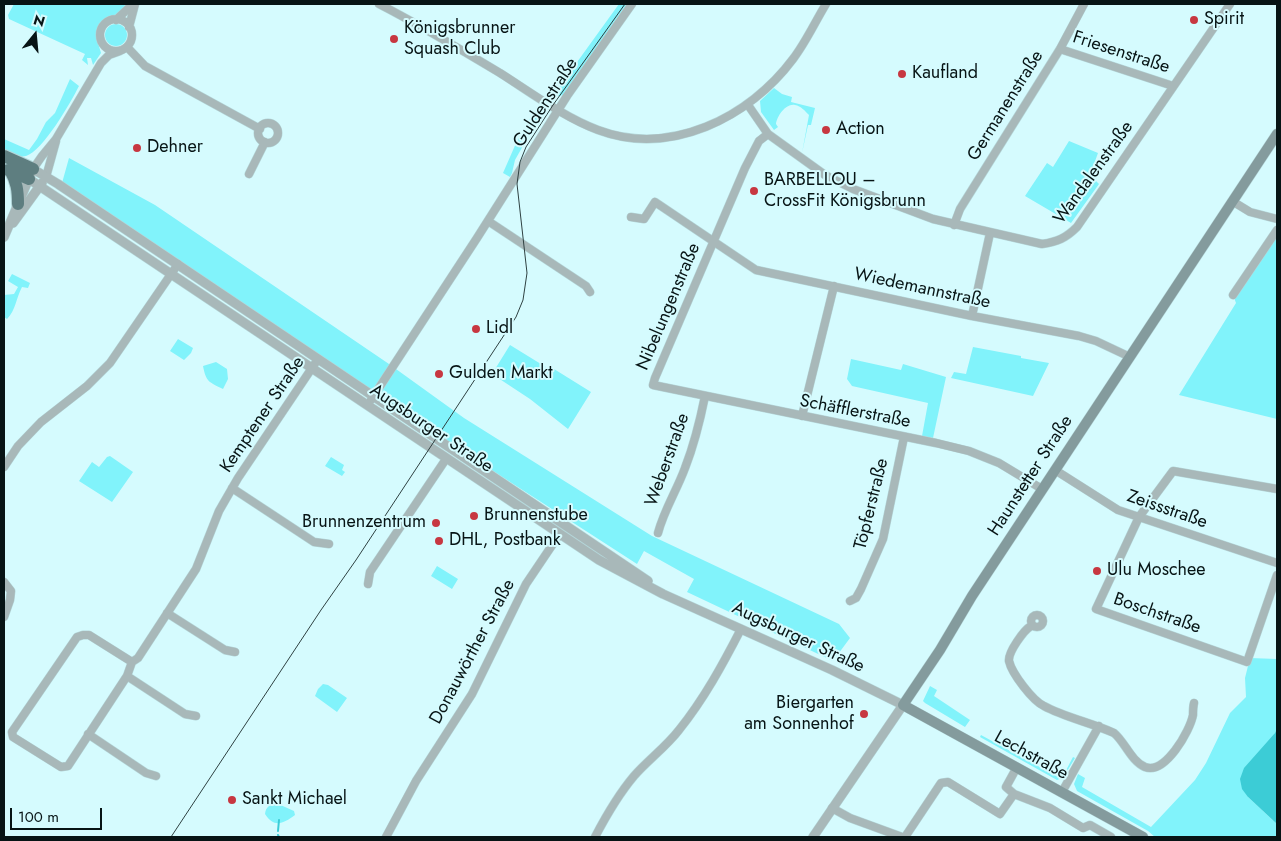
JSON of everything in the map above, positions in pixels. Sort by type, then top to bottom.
[{"type":"highway","points":[[4,156],[31,174]]},
{"type":"highway","points":[[7,169],[31,174]]},
{"type":"highway","points":[[7,169],[15,179],[18,191],[18,204]]},
{"type":"main road","name":"Haunstetter Straße","points":[[903,705],[934,660],[972,596],[1042,489],[1277,134]]},
{"type":"main road","name":"Lechstraße","points":[[903,705],[1143,837]]},
{"type":"street","points":[[116,20],[134,4]]},
{"type":"street","points":[[5,235],[31,174],[42,156],[56,140],[101,63],[109,54],[124,49],[132,37],[129,27],[134,4]]},
{"type":"street","points":[[379,4],[588,126],[600,131],[630,138],[654,139],[677,136],[716,124],[748,105],[793,59],[826,4]]},
{"type":"street","name":"Guldenstraße","points":[[367,406],[559,109],[632,4]]},
{"type":"street","name":"Germanenstraße","points":[[954,224],[960,209],[1060,48],[1084,4]]},
{"type":"street","name":"Wandalenstraße","points":[[748,105],[768,134],[825,175],[853,189],[897,206],[954,224],[1042,244],[1055,242],[1071,234],[1082,221],[1230,4]]},
{"type":"street","points":[[101,63],[104,50],[100,36],[103,26],[109,21],[116,20],[123,22],[129,27]]},
{"type":"street","points":[[102,43],[110,50],[124,49],[145,66],[260,129]]},
{"type":"street","name":"Friesenstraße","points":[[1060,48],[1173,86]]},
{"type":"street","points":[[267,123],[274,125],[278,130],[278,136],[274,141],[265,142],[260,138],[260,129],[267,123]]},
{"type":"street","name":"Nibelungenstraße","points":[[654,386],[654,378],[713,240],[755,148],[759,141],[768,134]]},
{"type":"street","points":[[5,235],[46,176],[56,140]]},
{"type":"street","points":[[249,174],[265,142]]},
{"type":"street","name":"Augsburger Straße","points":[[31,174],[46,176],[577,534],[680,601]]},
{"type":"street","name":"Augsburger Straße","points":[[31,174],[40,187],[559,535],[628,576],[832,670],[903,705]]},
{"type":"street","name":"Nibelungenstraße","points":[[631,216],[644,219],[655,202],[713,240]]},
{"type":"street","points":[[1232,202],[1250,212],[1277,219]]},
{"type":"street","points":[[488,221],[586,286],[590,292]]},
{"type":"street","points":[[1233,295],[1277,230]]},
{"type":"street","points":[[972,316],[990,233]]},
{"type":"street","name":"Wiedemannstraße","points":[[713,240],[756,270],[972,316],[1080,336],[1096,341],[1130,357]]},
{"type":"street","points":[[4,467],[18,446],[41,422],[87,386],[110,363],[178,264]]},
{"type":"street","points":[[802,416],[834,286]]},
{"type":"street","name":"Kemptener Straße","points":[[132,662],[89,635],[83,634],[77,637],[12,732],[13,737],[61,767],[68,766],[127,676],[132,662],[138,658],[196,569],[219,511],[232,488],[318,359]]},
{"type":"street","name":"Schäfflerstraße","points":[[654,386],[969,452],[1000,463],[1042,489]]},
{"type":"street","name":"Weberstraße","points":[[658,533],[662,518],[674,496],[694,443],[705,396]]},
{"type":"street","name":"Töpferstraße","points":[[850,601],[856,598],[861,589],[883,539],[904,437]]},
{"type":"street","points":[[368,584],[370,572],[446,459]]},
{"type":"street","name":"Zeissstraße","points":[[1056,470],[1118,510],[1277,563]]},
{"type":"street","points":[[1139,517],[1173,471],[1277,489]]},
{"type":"street","name":"Kemptener Straße","points":[[232,488],[314,542],[329,544]]},
{"type":"street","name":"Boschstraße","points":[[1139,517],[1096,609],[1247,662],[1277,575]]},
{"type":"street","name":"Donauwörther Straße","points":[[386,837],[416,781],[472,694],[526,584],[559,535]]},
{"type":"street","points":[[4,582],[11,591],[4,616]]},
{"type":"street","points":[[167,613],[225,650],[235,652]]},
{"type":"street","points":[[1031,626],[1026,629],[1010,653],[1010,663],[1032,696],[1043,706],[1114,733],[1139,763],[1144,766],[1156,768],[1164,763],[1182,738],[1192,716],[1194,703]]},
{"type":"street","points":[[595,837],[613,803],[627,784],[667,745],[694,710],[742,629]]},
{"type":"street","points":[[127,676],[185,714],[196,716]]},
{"type":"street","name":"Haunstetter Straße","points":[[813,837],[903,705]]},
{"type":"street","points":[[1062,792],[1098,726]]},
{"type":"street","points":[[88,734],[146,773],[156,776]]},
{"type":"street","points":[[1017,767],[1006,787],[1014,794],[1050,808],[1084,828],[1090,826],[1111,837]]},
{"type":"street","points":[[832,808],[850,818],[903,837],[941,783],[948,782],[1000,814],[1014,794]]},
{"type":"shaded area","points":[[14,4],[126,4],[119,13],[101,23],[96,36],[101,53],[93,65],[91,58],[87,58],[88,65],[82,60],[85,54],[9,19],[8,15]]},
{"type":"shaded area","points":[[619,4],[627,4],[563,95],[554,94]]},
{"type":"shaded area","points":[[112,24],[120,24],[127,31],[127,39],[120,46],[112,46],[105,39],[105,31]]},
{"type":"shaded area","points":[[70,79],[79,86],[56,125],[40,145],[26,156],[20,156],[4,149],[4,139],[29,150],[46,122],[55,113]]},
{"type":"shaded area","points":[[774,88],[782,94],[792,97],[791,102],[815,108],[811,125],[808,125],[802,153],[809,115],[799,106],[788,106],[778,117],[776,124],[778,127],[774,130],[761,112],[760,101]]},
{"type":"shaded area","points":[[532,115],[538,119],[515,160],[510,177],[503,173],[517,141]]},
{"type":"shaded area","points":[[1069,141],[1098,153],[1093,167],[1102,171],[1095,180],[1099,184],[1071,223],[1025,196],[1047,163],[1053,167]]},
{"type":"shaded area","points":[[69,158],[155,205],[389,364],[464,418],[652,536],[839,624],[850,638],[833,661],[687,592],[694,579],[644,551],[637,564],[456,447],[62,183]]},
{"type":"shaded area","points":[[1277,232],[1277,419],[1179,395],[1236,303],[1233,295]]},
{"type":"shaded area","points":[[12,274],[30,283],[28,288],[22,287],[12,312],[7,319],[4,317],[4,295],[14,294],[18,287],[8,281]]},
{"type":"shaded area","points":[[178,339],[193,348],[184,360],[170,351]]},
{"type":"shaded area","points":[[510,345],[591,392],[568,429],[530,399],[492,374]]},
{"type":"shaded area","points":[[973,347],[1049,363],[1033,396],[951,378],[954,372],[966,374]]},
{"type":"shaded area","points":[[851,359],[901,370],[903,364],[946,377],[933,438],[922,436],[928,403],[852,386],[847,379]]},
{"type":"shaded area","points":[[216,362],[227,369],[228,379],[223,389],[214,385],[205,375],[203,366]]},
{"type":"shaded area","points":[[110,456],[133,472],[112,502],[79,481],[92,462],[99,467]]},
{"type":"shaded area","points":[[331,457],[344,465],[342,470],[345,472],[342,476],[325,466]]},
{"type":"shaded area","points":[[437,566],[458,579],[452,589],[431,576]]},
{"type":"shaded area","points":[[1250,658],[1277,659],[1277,728],[1248,797],[1277,824],[1277,837],[1155,837],[1148,831],[1077,791],[1074,784],[1078,774],[1085,778],[1082,787],[1151,827],[1195,780],[1206,763],[1230,713],[1246,697],[1245,678]]},
{"type":"shaded area","points":[[323,684],[328,685],[347,698],[337,712],[315,696]]},
{"type":"shaded area","points":[[930,686],[937,690],[934,696],[970,720],[965,727],[923,701]]},
{"type":"shaded area","points":[[1277,728],[1277,824],[1248,797],[1242,789],[1240,779],[1244,768],[1275,733]]},
{"type":"shaded area","points":[[981,735],[1058,777],[1063,776],[1073,757],[1075,758],[1063,778],[1057,780],[980,737]]},
{"type":"shaded area","points":[[276,803],[294,811],[295,815],[287,821],[275,823],[268,818],[265,812],[268,807]]},
{"type":"waterway","points":[[278,831],[279,820]]},
{"type":"tram line","points":[[171,837],[516,317],[523,300],[527,273],[517,184],[520,162],[526,147],[553,105],[625,4]]},
{"type":"place","name":"Spirit","points":[[1194,20]]},
{"type":"place","name":"Königsbrunner Squash Club","points":[[394,39]]},
{"type":"place","name":"Kaufland","points":[[902,74]]},
{"type":"place","name":"Action","points":[[826,130]]},
{"type":"place","name":"Dehner","points":[[137,148]]},
{"type":"place","name":"BARBELLOU – CrossFit Königsbrunn","points":[[754,191]]},
{"type":"place","name":"Lidl","points":[[476,329]]},
{"type":"place","name":"Gulden Markt","points":[[439,374]]},
{"type":"place","name":"Brunnenstube","points":[[474,516]]},
{"type":"place","name":"Brunnenzentrum","points":[[436,523]]},
{"type":"place","name":"DHL, Postbank","points":[[439,541]]},
{"type":"place","name":"Ulu Moschee","points":[[1097,571]]},
{"type":"place","name":"Biergarten am Sonnenhof","points":[[864,714]]},
{"type":"place","name":"Sankt Michael","points":[[232,800]]}]
